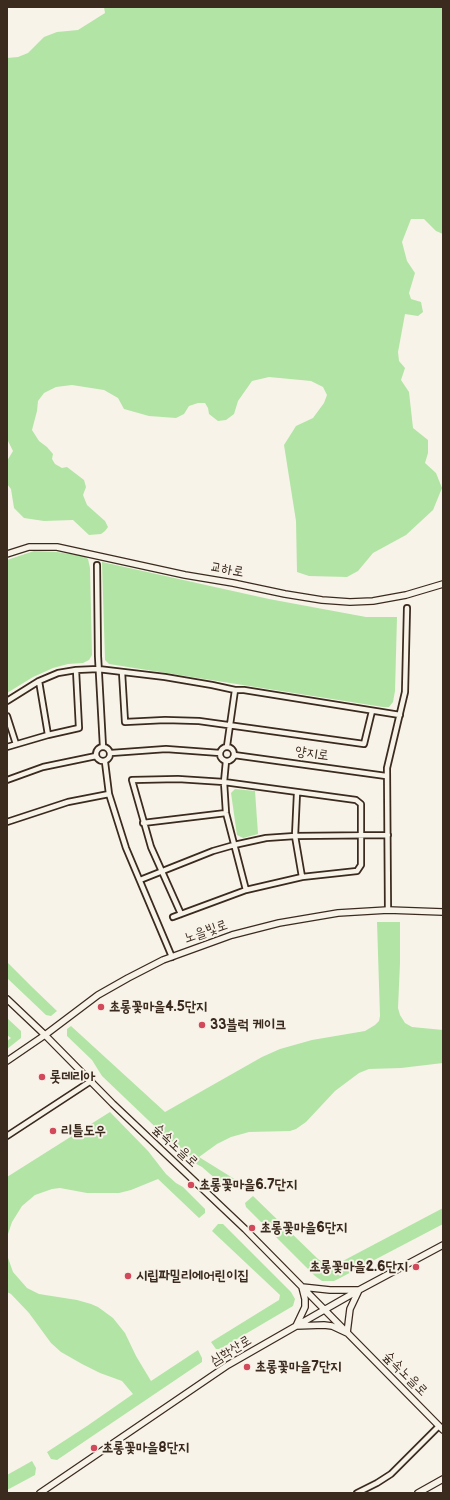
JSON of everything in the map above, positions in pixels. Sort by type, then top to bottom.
[{"type":"street","name":"교하로","points":[[7,554],[30,547],[57,547],[185,575],[285,594],[322,600],[350,602],[406,595],[443,584]]},
{"type":"street","points":[[97,565],[98,669],[104,747]]},
{"type":"street","points":[[388,910],[386,776],[405,692],[407,608]]},
{"type":"street","points":[[7,700],[40,681],[58,673],[98,669],[193,682],[235,690],[244,690],[400,715]]},
{"type":"street","points":[[7,747],[79,728],[76,670]]},
{"type":"street","points":[[122,672],[125,722],[164,720],[199,721],[364,744],[372,711]]},
{"type":"street","points":[[40,681],[48,735]]},
{"type":"street","points":[[227,746],[235,690]]},
{"type":"street","points":[[7,716],[16,744]]},
{"type":"street","points":[[226,761],[222,759],[220,753],[222,748],[227,746]]},
{"type":"street","points":[[226,761],[232,759],[234,755],[232,748],[227,746]]},
{"type":"street","points":[[104,747],[111,753]]},
{"type":"street","points":[[96,756],[97,751],[104,747]]},
{"type":"street","points":[[111,753],[166,749],[220,753]]},
{"type":"street","points":[[105,762],[110,758],[111,753]]},
{"type":"street","name":"양지로","points":[[234,755],[386,776]]},
{"type":"street","points":[[96,756],[98,760],[105,762]]},
{"type":"street","points":[[7,780],[43,767],[96,756]]},
{"type":"street","points":[[226,761],[224,782],[226,813],[246,890]]},
{"type":"street","points":[[105,762],[109,794],[126,848],[172,957]]},
{"type":"street","points":[[173,917],[246,890],[302,877],[356,871],[362,865],[361,804],[356,800],[224,782],[178,779],[132,780],[151,847],[181,914]]},
{"type":"street","points":[[297,793],[296,836],[302,877]]},
{"type":"street","points":[[7,822],[68,802],[109,794]]},
{"type":"street","points":[[143,823],[226,813]]},
{"type":"street","points":[[140,880],[234,845],[266,838],[296,836],[388,835]]},
{"type":"street","name":"노을빛로","points":[[7,1060],[45,1035],[98,995],[128,978],[172,957],[232,935],[279,923],[338,913],[388,910],[443,912]]},
{"type":"street","name":"숲속노을로","points":[[7,999],[92,1081],[113,1104],[223,1208],[441,1428]]},
{"type":"street","points":[[7,1136],[92,1081]]},
{"type":"street","name":"심학산로","points":[[40,1493],[228,1365],[359,1290],[443,1245]]},
{"type":"street","points":[[302,1287],[330,1290],[359,1290],[350,1309],[347,1334],[332,1326],[296,1326],[305,1307],[302,1287]]},
{"type":"street","points":[[357,1493],[391,1474],[441,1428]]},
{"type":"street","points":[[418,1493],[443,1479]]},
{"type":"green space","points":[[104,7],[443,7],[443,234],[436,231],[424,219],[411,219],[402,242],[407,261],[415,273],[409,293],[411,299],[421,302],[423,312],[418,316],[405,314],[398,352],[399,361],[405,368],[401,380],[409,392],[413,428],[428,440],[428,453],[425,463],[436,473],[442,488],[433,510],[406,535],[373,553],[358,571],[347,577],[309,576],[297,572],[296,521],[284,445],[296,426],[313,418],[324,403],[327,395],[323,387],[311,381],[269,377],[252,381],[238,401],[234,414],[226,420],[218,421],[209,414],[205,403],[198,403],[189,406],[184,414],[176,418],[149,416],[124,409],[118,398],[104,390],[72,385],[56,387],[44,393],[38,401],[32,430],[39,441],[53,454],[52,459],[55,464],[62,468],[67,467],[84,480],[86,487],[83,495],[87,505],[105,521],[108,527],[101,534],[89,535],[73,520],[44,521],[24,518],[14,508],[11,489],[7,484],[7,461],[13,451],[7,439],[7,58],[18,57],[28,53],[44,37],[57,32],[78,30],[105,13]]},
{"type":"green space","points":[[34,551],[57,552],[84,556],[88,559],[90,568],[92,655],[89,660],[83,663],[68,664],[53,668],[33,677],[7,693],[7,560]]},
{"type":"green space","points":[[102,562],[269,599],[366,617],[397,617],[395,691],[393,702],[389,707],[383,707],[109,664],[105,660]]},
{"type":"green space","points":[[235,789],[255,791],[258,834],[243,838],[237,835],[231,793]]},
{"type":"green space","points":[[377,922],[400,922],[398,1008],[400,1015],[405,1023],[412,1027],[443,1030],[443,1063],[401,1068],[369,1069],[359,1073],[335,1091],[306,1122],[296,1129],[290,1131],[249,1132],[231,1137],[217,1144],[199,1157],[236,1180],[230,1187],[225,1187],[202,1167],[191,1161],[102,1076],[92,1060],[67,1036],[67,1029],[71,1026],[165,1112],[262,1057],[280,1049],[312,1040],[365,1031],[375,1025],[379,1021],[380,1016]]},
{"type":"green space","points":[[7,962],[57,1011],[51,1016],[46,1015],[7,978]]},
{"type":"green space","points":[[7,1018],[21,1031],[21,1038],[7,1049],[7,1041],[11,1038],[7,1035]]},
{"type":"green space","points":[[110,1112],[148,1151],[166,1174],[183,1187],[205,1209],[205,1213],[199,1218],[158,1179],[131,1190],[119,1193],[87,1193],[60,1188],[35,1195],[22,1206],[12,1222],[7,1237],[7,1177]]},
{"type":"green space","points":[[253,1196],[318,1259],[331,1265],[339,1263],[443,1208],[443,1224],[334,1281],[322,1281],[315,1276],[246,1207],[245,1203]]},
{"type":"green space","points":[[218,1224],[223,1224],[291,1292],[295,1299],[293,1306],[220,1349],[216,1349],[211,1342],[279,1300],[280,1295],[212,1231]]},
{"type":"green space","points":[[7,1255],[13,1272],[27,1288],[39,1294],[77,1300],[91,1304],[98,1307],[113,1318],[125,1333],[136,1356],[151,1381],[198,1350],[202,1358],[202,1362],[57,1460],[51,1459],[47,1452],[133,1394],[122,1381],[100,1373],[82,1364],[61,1352],[51,1343],[29,1313],[11,1294],[7,1292]]},
{"type":"green space","points":[[32,1461],[36,1468],[35,1475],[7,1490],[7,1475]]},
{"type":"place","name":"초롱꽃마을4.5단지","points":[[101,1007]]},
{"type":"place","name":"33블럭 케이크","points":[[202,1025]]},
{"type":"place","name":"롯데리아","points":[[42,1077]]},
{"type":"place","name":"리틀도우","points":[[53,1131]]},
{"type":"place","name":"초롱꽃마을6.7단지","points":[[191,1185]]},
{"type":"place","name":"초롱꽃마을6단지","points":[[252,1228]]},
{"type":"place","name":"초롱꽃마을2.6단지","points":[[416,1267]]},
{"type":"place","name":"시립파밀리에어린이집","points":[[128,1276]]},
{"type":"place","name":"초롱꽃마을7단지","points":[[247,1367]]},
{"type":"place","name":"초롱꽃마을8단지","points":[[94,1448]]}]
